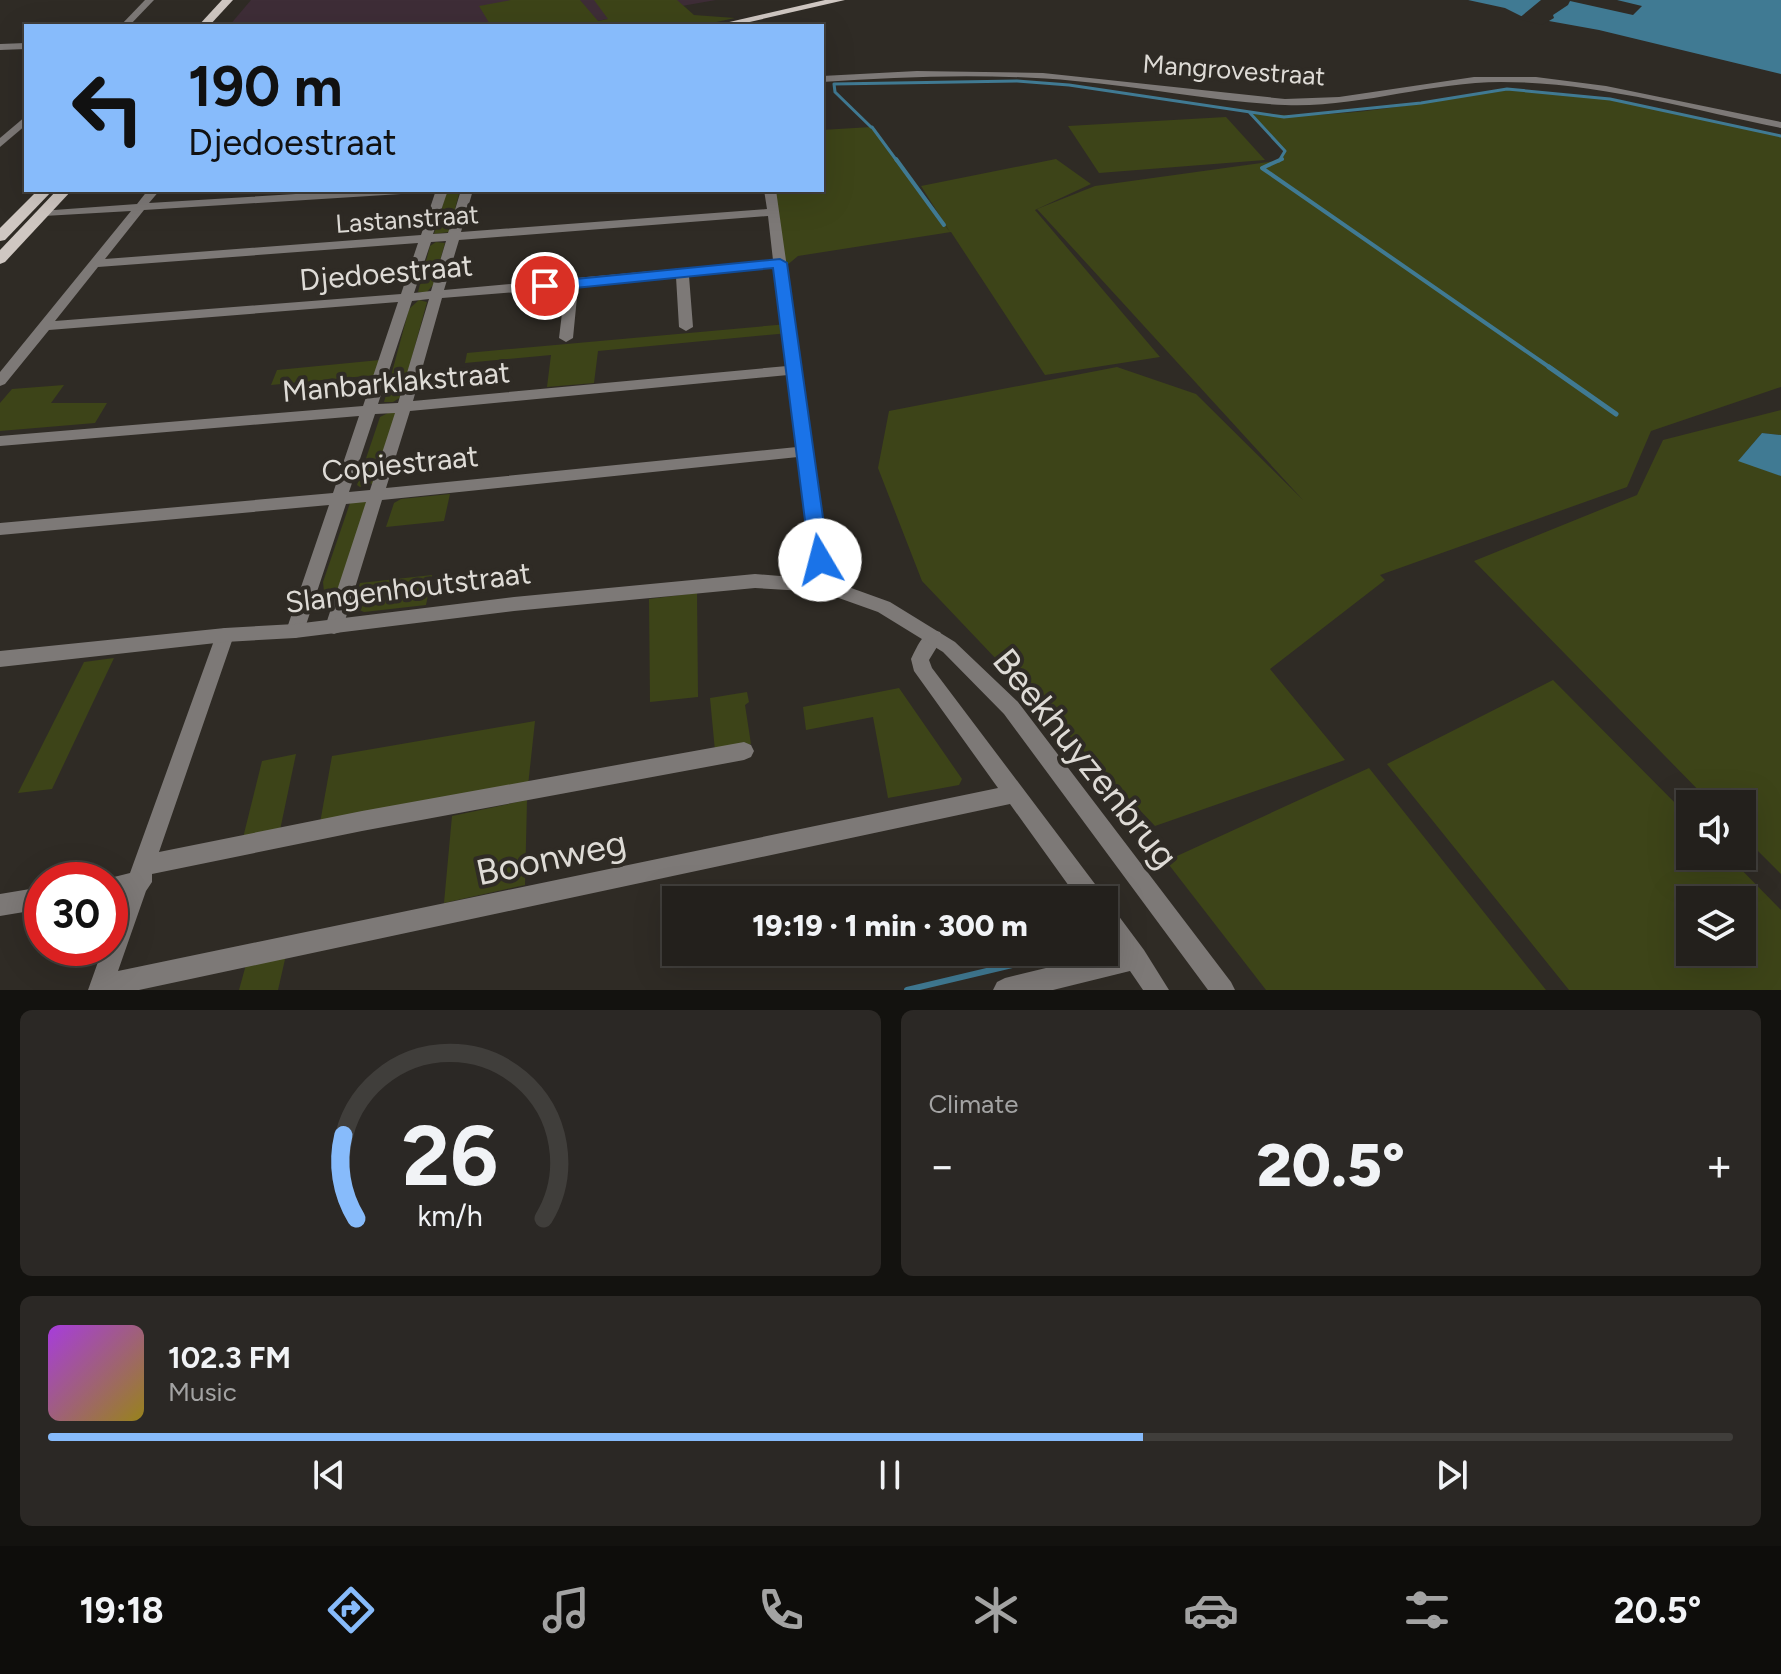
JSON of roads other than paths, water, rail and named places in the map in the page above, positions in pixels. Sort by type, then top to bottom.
[{"type":"main road","points":[[205,24],[228,0]]},
{"type":"main road","points":[[218,24],[240,0]]},
{"type":"main road","points":[[726,24],[840,0]]},
{"type":"main road","points":[[0,237],[44,192]]},
{"type":"main road","points":[[0,259],[63,192]]},
{"type":"street","points":[[126,24],[150,0]]},
{"type":"street","points":[[0,47],[24,46]]},
{"type":"street","name":"Mangrovestraat","points":[[824,79],[935,71],[1016,73],[1289,102],[1345,100],[1446,83],[1502,79],[1586,87],[1781,125]]},
{"type":"street","points":[[1,141],[24,121]]},
{"type":"street","points":[[0,381],[152,192]]},
{"type":"street","points":[[44,213],[388,192]]},
{"type":"street","points":[[295,631],[441,192]]},
{"type":"street","points":[[334,627],[404,407],[466,192]]},
{"type":"street","points":[[770,192],[823,585]]},
{"type":"street","name":"Lastanstraat","points":[[93,264],[772,212]]},
{"type":"street","name":"Djedoestraat","points":[[44,326],[572,284],[780,263]]},
{"type":"street","points":[[682,273],[686,327]]},
{"type":"street","points":[[566,338],[572,284]]},
{"type":"street","name":"Manbarklakstraat","points":[[0,441],[796,370]]},
{"type":"street","name":"Copiestraat","points":[[0,529],[377,495],[805,451]]},
{"type":"street","name":"Slangenhoutstraat","points":[[0,659],[225,635],[334,627],[687,586],[755,581],[823,585]]},
{"type":"street","name":"Beekhuyzenbrug","points":[[823,585],[884,607],[934,637],[949,647],[1011,708],[1223,990]]},
{"type":"street","points":[[101,988],[225,635]]},
{"type":"street","points":[[934,637],[920,659],[923,671],[1083,886]]},
{"type":"street","points":[[128,880],[362,821],[744,751]]},
{"type":"street","name":"Boonweg","points":[[101,988],[1014,794]]},
{"type":"street","points":[[0,905],[24,901]]},
{"type":"street","points":[[1118,934],[1157,990]]},
{"type":"street","points":[[1005,990],[1136,958]]},
{"type":"water","points":[[1468,0],[1781,0],[1781,74],[1599,30],[1521,16],[1505,8]]},
{"type":"water","points":[[1762,433],[1781,435],[1781,476],[1738,461]]},
{"type":"waterway","points":[[871,127],[835,92],[834,84],[1017,81],[1069,85],[1284,117],[1421,103],[1507,89],[1610,99],[1781,136]]},
{"type":"waterway","points":[[1250,113],[1285,151],[1280,160]]},
{"type":"waterway","points":[[872,127],[897,161]]},
{"type":"waterway","points":[[896,159],[944,225]]},
{"type":"waterway","points":[[1280,160],[1262,168],[1552,369]]},
{"type":"waterway","points":[[1549,367],[1616,414]]},
{"type":"waterway","points":[[907,990],[1008,966]]}]
